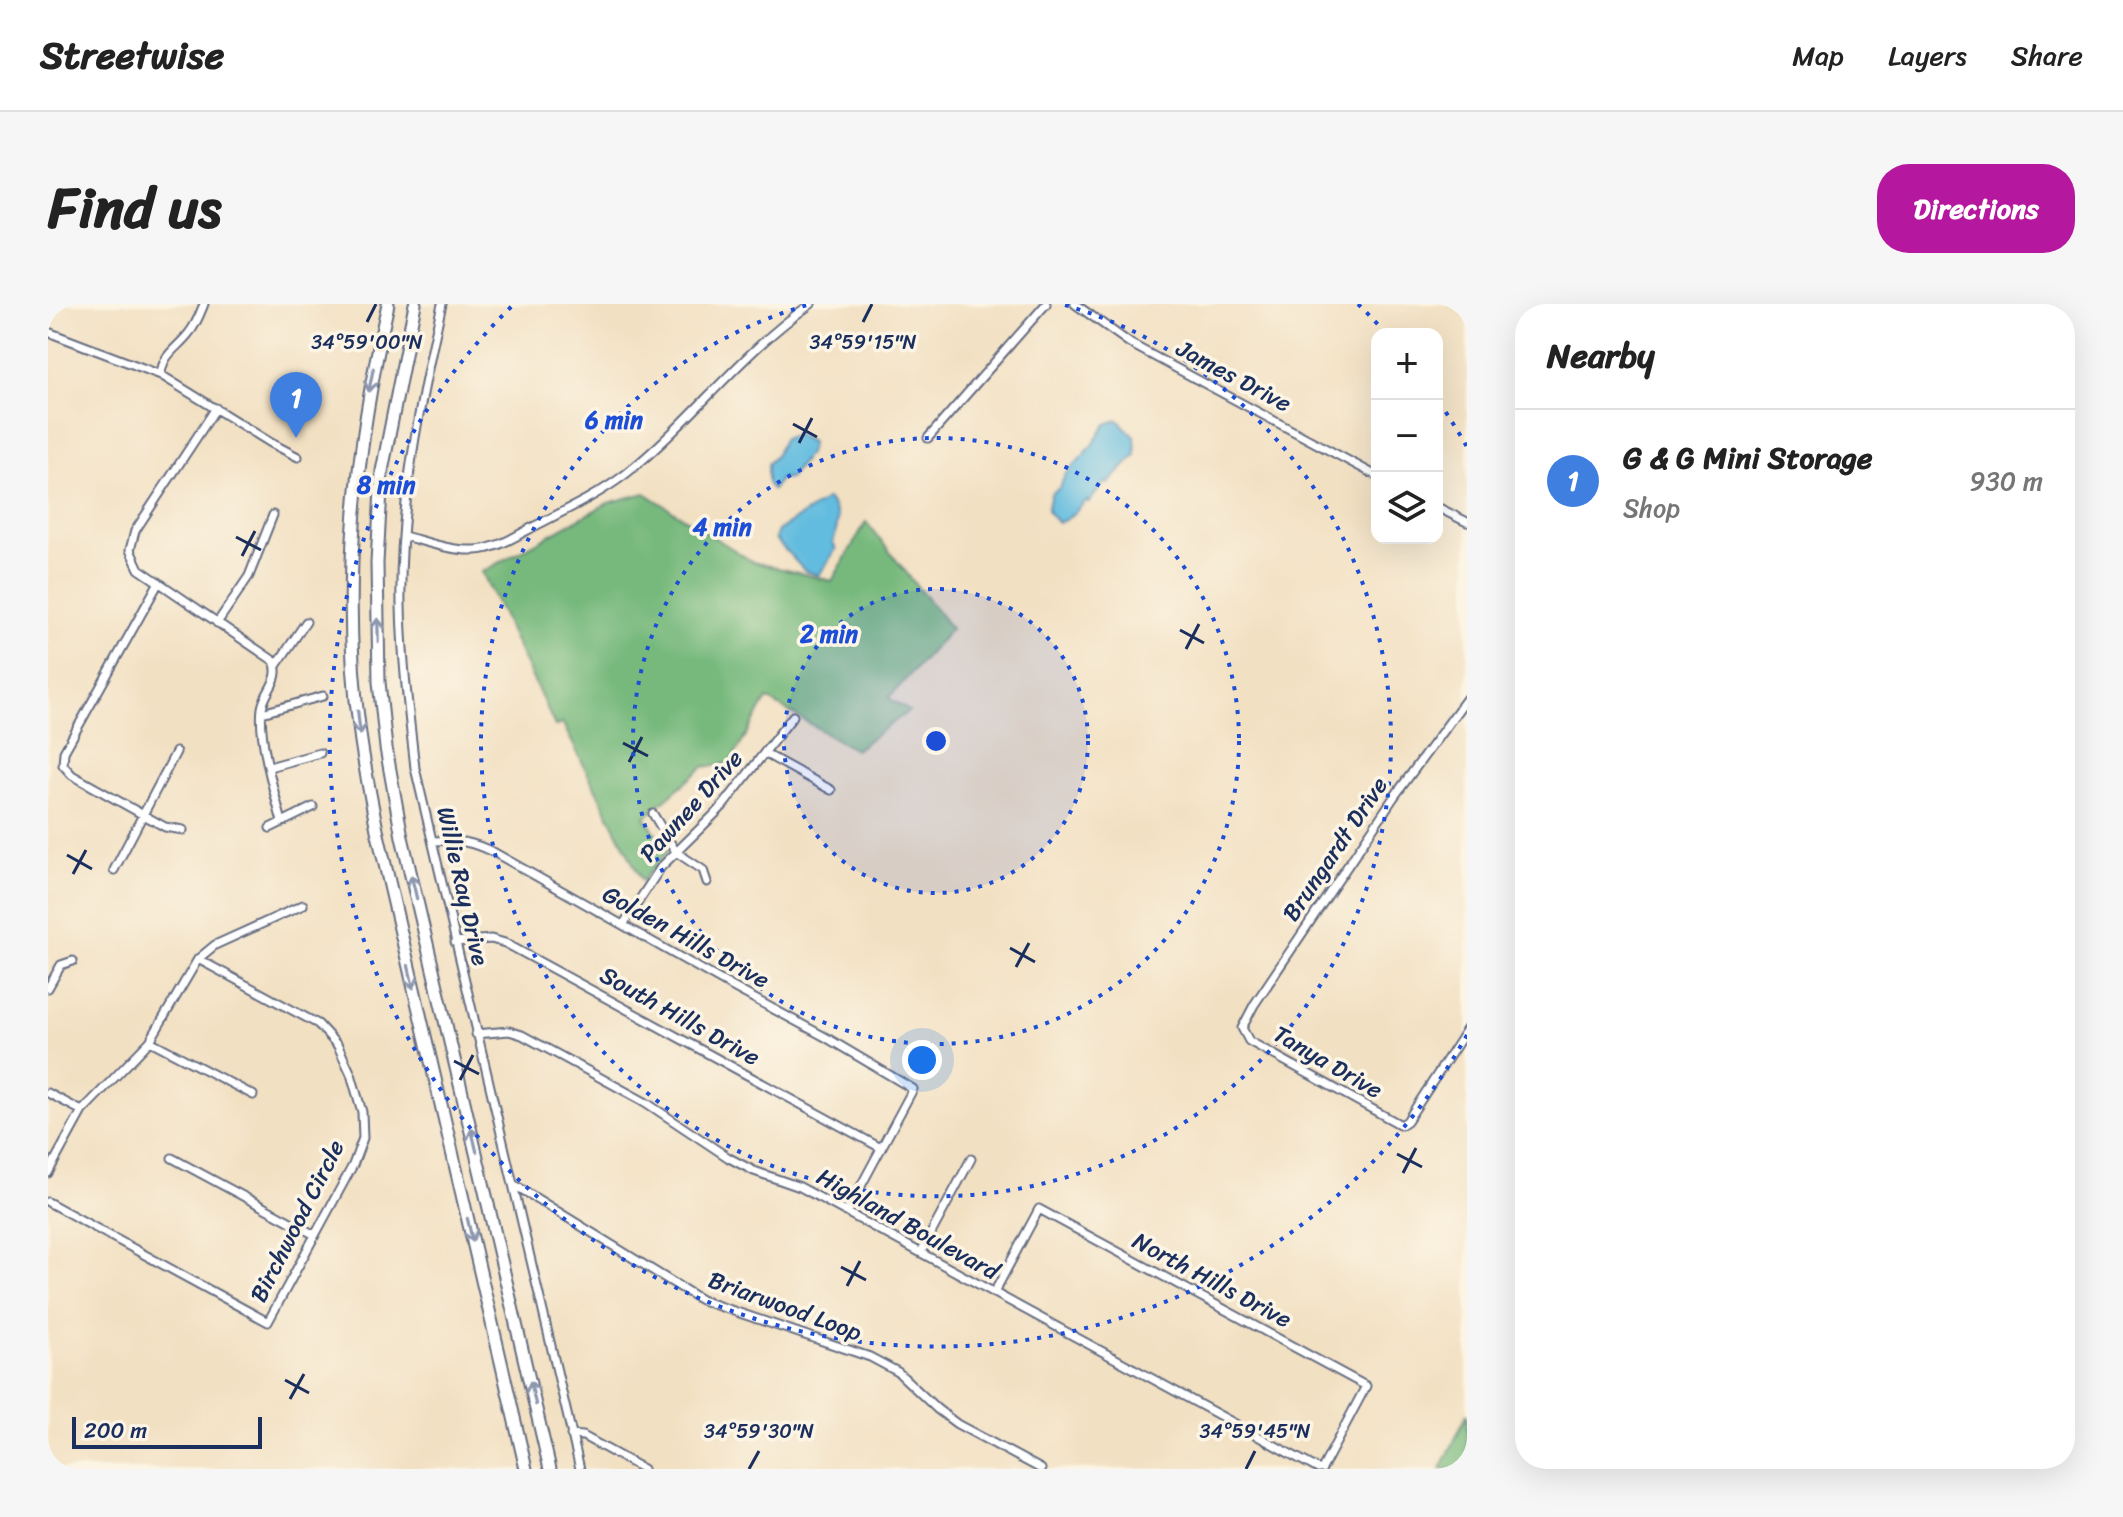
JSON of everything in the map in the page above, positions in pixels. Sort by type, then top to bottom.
[{"type":"highway","points":[[388,304],[371,378],[354,503],[351,585],[353,662],[360,733],[377,830],[526,1469]]},
{"type":"highway","points":[[415,304],[382,471],[377,563],[379,682],[385,735],[402,837],[550,1469]]},
{"type":"street","points":[[161,375],[162,364],[169,352],[189,333],[204,304]]},
{"type":"street","name":"Willie Ray Drive","points":[[442,304],[420,403],[404,536],[401,602],[405,681],[415,768],[580,1469]]},
{"type":"street","points":[[404,536],[447,548],[492,548],[589,498],[626,474],[668,437],[747,357],[811,304]]},
{"type":"street","points":[[928,438],[1046,304]]},
{"type":"street","name":"James Drive","points":[[1075,304],[1131,344],[1371,473]]},
{"type":"street","points":[[48,332],[161,375],[298,457]]},
{"type":"street","points":[[216,408],[135,531],[131,543],[135,563],[217,623],[269,656],[276,666]]},
{"type":"street","points":[[1443,510],[1467,522]]},
{"type":"street","points":[[217,623],[249,576],[273,515]]},
{"type":"street","points":[[159,582],[64,752],[63,765],[72,775],[165,827],[183,830]]},
{"type":"street","points":[[282,822],[269,767],[262,713],[276,677],[276,666],[306,622]]},
{"type":"street","points":[[262,713],[323,696]]},
{"type":"street","name":"Brungardt Drive","points":[[1242,1028],[1254,1005],[1394,797],[1467,698]]},
{"type":"street","name":"Pawnee Drive","points":[[623,925],[661,867],[722,807],[793,716]]},
{"type":"street","points":[[114,870],[176,752]]},
{"type":"street","points":[[269,767],[320,753]]},
{"type":"street","points":[[764,753],[831,790]]},
{"type":"street","points":[[270,828],[313,807]]},
{"type":"street","points":[[653,814],[676,852],[703,870],[707,882]]},
{"type":"street","name":"Golden Hills Drive","points":[[433,841],[453,839],[472,842],[515,863],[913,1089],[881,1148]]},
{"type":"street","points":[[48,1173],[82,1111],[150,1041],[198,959],[215,945],[303,905]]},
{"type":"street","name":"South Hills Drive","points":[[455,942],[491,939],[505,943],[881,1148]]},
{"type":"street","name":"Birchwood Circle","points":[[48,1202],[268,1322],[353,1165],[363,1138],[362,1112],[351,1074],[338,1046],[318,1024],[198,959]]},
{"type":"street","points":[[48,988],[61,965],[73,961]]},
{"type":"street","name":"Tanya Drive","points":[[1242,1028],[1249,1041],[1401,1125],[1407,1121],[1466,1034]]},
{"type":"street","name":"Highland Boulevard","points":[[476,1034],[509,1031],[522,1035],[645,1102],[729,1158],[754,1171],[800,1187],[1320,1469]]},
{"type":"street","points":[[150,1041],[253,1095]]},
{"type":"street","points":[[48,1093],[82,1111]]},
{"type":"street","points":[[847,1212],[881,1148]]},
{"type":"street","points":[[172,1158],[315,1235]]},
{"type":"street","points":[[921,1252],[971,1159]]},
{"type":"street","name":"Briarwood Loop","points":[[513,1184],[701,1300],[870,1357],[898,1372],[957,1424],[1041,1469]]},
{"type":"street","name":"North Hills Drive","points":[[994,1293],[1039,1209],[1366,1386],[1320,1469]]},
{"type":"street","points":[[571,1435],[583,1436],[643,1469]]},
{"type":"green space","points":[[645,493],[753,562],[832,581],[866,522],[951,629],[889,698],[909,711],[855,750],[767,699],[730,763],[703,767],[645,817],[668,851],[642,881],[563,724],[555,726],[482,572],[608,503]]},
{"type":"green space","points":[[1467,1414],[1467,1469],[1441,1469]]},
{"type":"water","points":[[1118,420],[1135,437],[1136,455],[1108,484],[1105,482],[1089,502],[1086,501],[1067,519],[1058,523],[1047,510],[1051,494],[1059,488],[1065,475],[1091,447],[1106,424]]},
{"type":"water","points":[[796,434],[811,442],[809,452],[789,479],[781,478],[772,490],[767,483],[767,464],[775,456],[783,439]]},
{"type":"water","points":[[827,499],[837,515],[833,543],[836,549],[819,575],[805,571],[775,539],[778,531]]},
{"type":"place","name":"G & G Mini Storage","points":[[296,438]]}]
